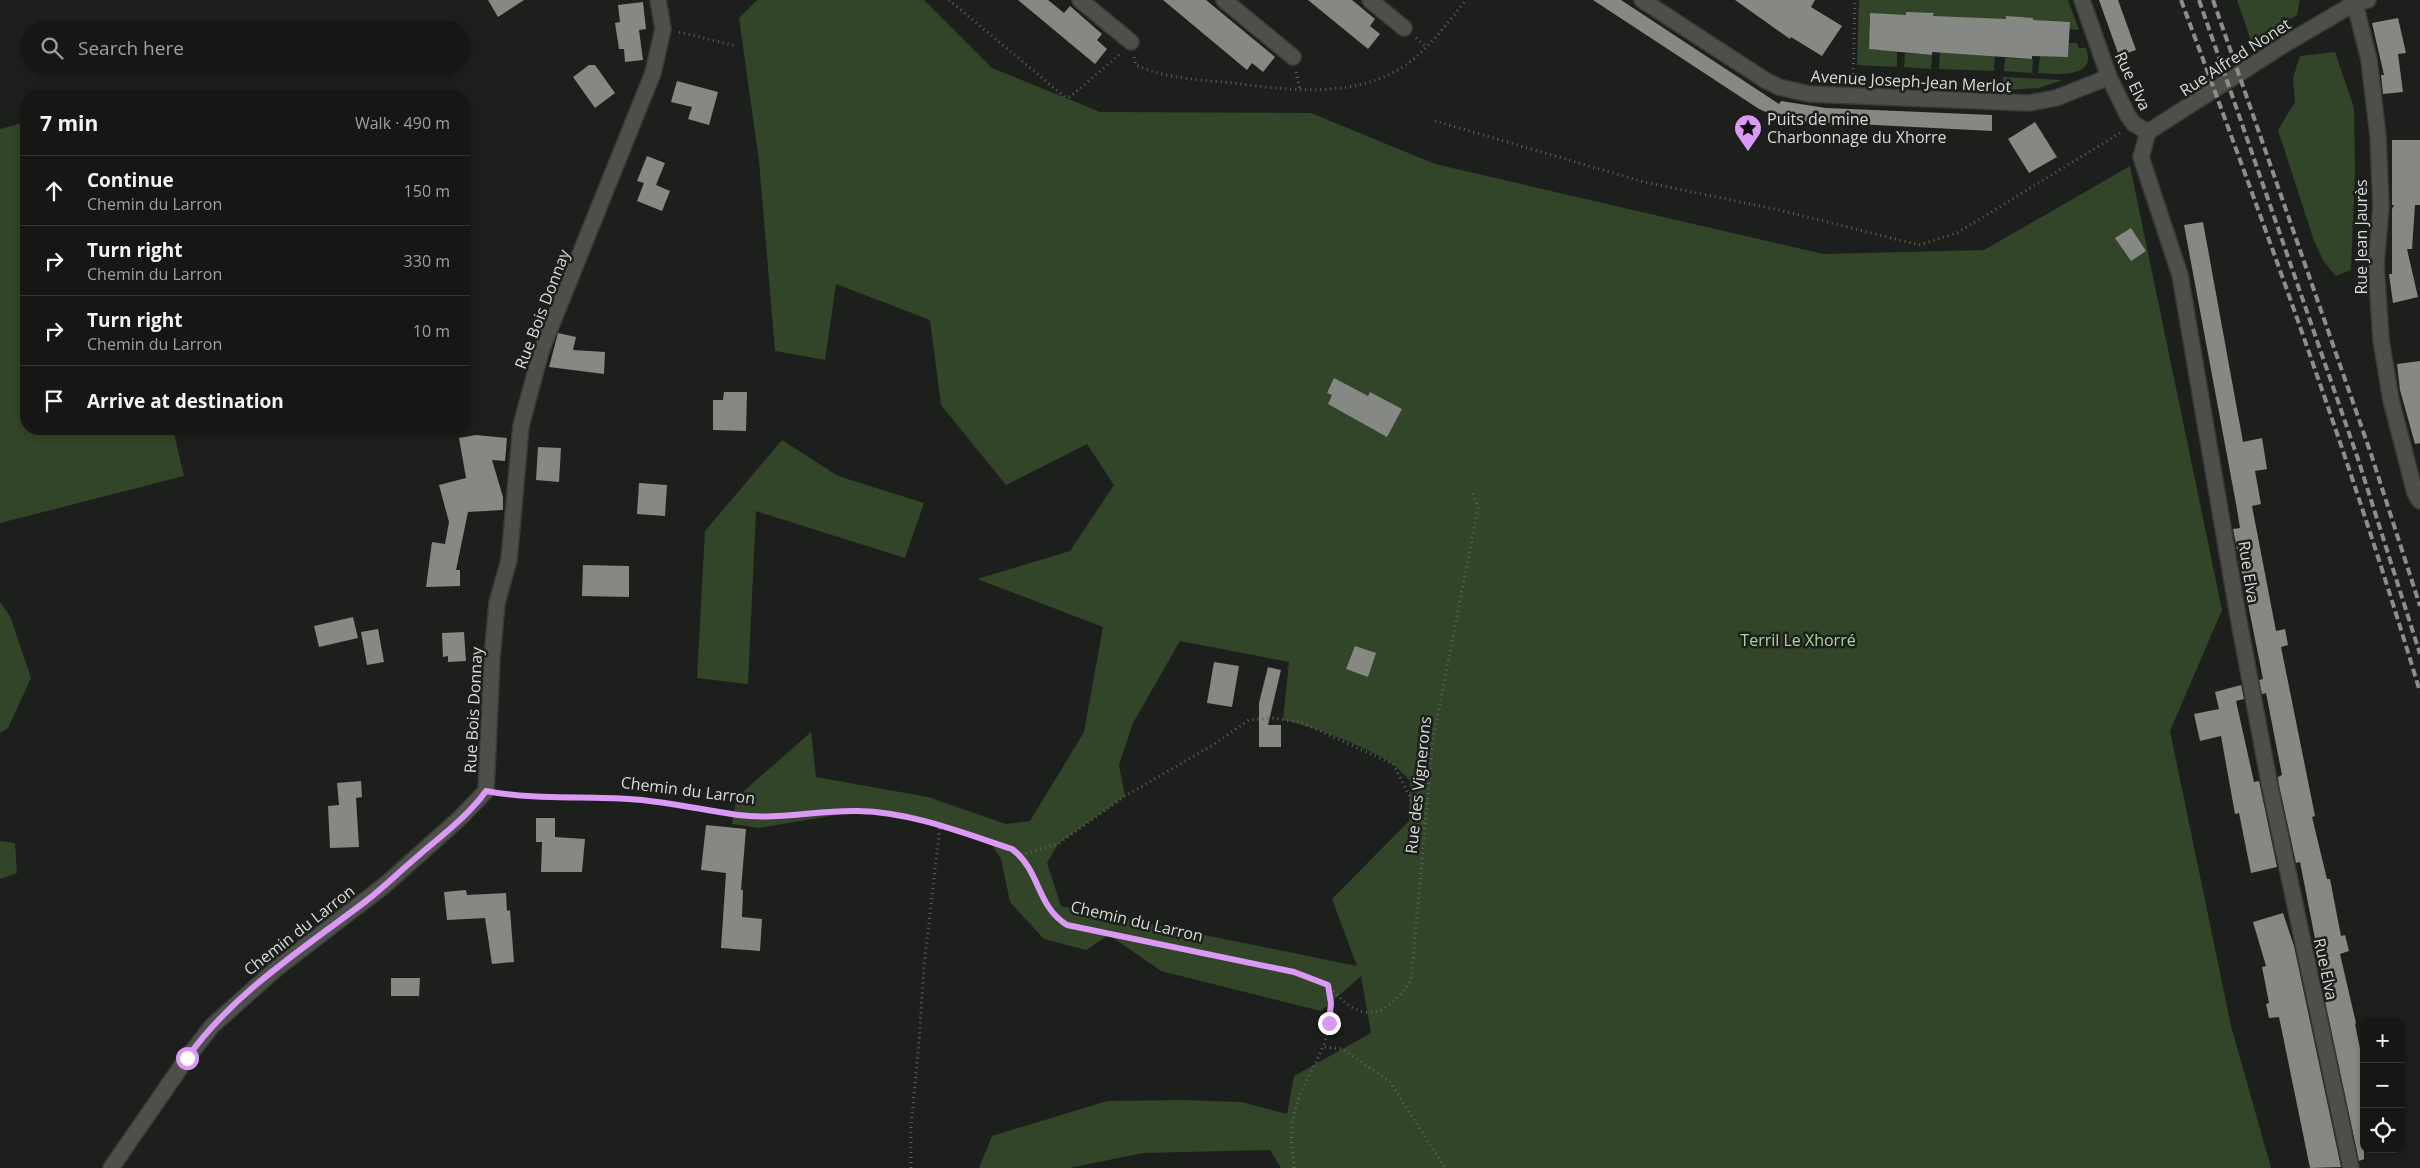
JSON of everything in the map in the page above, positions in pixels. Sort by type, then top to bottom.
[{"type":"street","name":"Rue Bois Donnay","points":[[486,791],[492,657],[497,603],[509,560],[521,426],[541,351],[653,73],[664,29],[658,0]]},
{"type":"street","points":[[1080,0],[1131,42]]},
{"type":"street","points":[[1224,0],[1293,57]]},
{"type":"street","points":[[1370,0],[1404,28]]},
{"type":"street","name":"Avenue Joseph-Jean Merlot","points":[[1642,0],[1772,84],[1809,94],[2029,103],[2056,98],[2109,77]]},
{"type":"street","name":"Rue Elva","points":[[2082,0],[2109,77],[2134,124],[2148,132],[2141,157],[2180,275],[2238,616],[2270,787],[2351,1168]]},
{"type":"street","name":"Rue Alfred Nonet","points":[[2148,132],[2282,46],[2359,1]]},
{"type":"street","name":"Rue Jean Jaurès","points":[[2359,1],[2370,60],[2378,136],[2381,207],[2376,264],[2381,340],[2391,400],[2415,493],[2420,501]]},
{"type":"street","name":"Chemin du Larron","points":[[111,1168],[191,1052],[212,1026],[277,968],[379,890],[454,825],[486,791]]},
{"type":"path","points":[[949,0],[1065,96],[1070,97],[1090,81],[1131,42]]},
{"type":"path","points":[[1853,97],[1856,0]]},
{"type":"path","points":[[664,29],[736,46]]},
{"type":"path","points":[[1436,121],[1644,182],[1779,210],[1920,245],[1956,233],[2134,124]]},
{"type":"path","name":"Rue des Vignerons","points":[[1328,985],[1348,1005],[1365,1012],[1379,1013],[1398,998],[1411,981],[1433,739],[1478,508],[1472,490]]},
{"type":"path","points":[[1020,856],[1058,844],[1125,796],[1213,745],[1249,720],[1272,718],[1300,722],[1393,764],[1425,825]]},
{"type":"path","name":"Chemin du Larron","points":[[486,791],[512,796],[630,799],[692,806],[738,815],[860,811],[902,817],[940,826],[1012,849],[1030,869],[1047,908],[1054,918],[1067,925],[1294,972],[1328,985]]},
{"type":"path","points":[[911,1168],[910,1160],[924,967],[940,826]]},
{"type":"path","points":[[1294,1168],[1292,1120],[1298,1101],[1325,1046],[1331,1003],[1328,985]]},
{"type":"path","points":[[1325,1046],[1343,1049],[1390,1082],[1444,1168]]},
{"type":"green space","name":"Terril Le Xhorré","points":[[757,0],[924,0],[992,68],[1100,112],[1311,113],[1435,164],[1823,254],[1984,250],[2130,166],[2222,610],[2170,731],[2231,1026],[2271,1168],[1281,1168],[1270,1150],[1143,1153],[1069,1168],[979,1168],[992,1136],[1107,1101],[1183,1100],[1241,1102],[1287,1114],[1294,1076],[1371,1033],[1361,976],[1321,1011],[1161,971],[1109,935],[1086,950],[1044,939],[1010,902],[1001,859],[990,842],[940,825],[860,811],[759,828],[732,824],[737,797],[811,732],[816,777],[928,797],[1006,824],[1030,821],[1084,732],[1103,627],[977,579],[1070,551],[1114,485],[1087,444],[1006,485],[941,405],[930,320],[836,284],[825,360],[775,351],[759,161],[739,18]],"holes":[[[1180,641],[1289,662],[1283,720],[1324,732],[1372,752],[1394,765],[1410,781],[1409,821],[1332,899],[1357,966],[1061,906],[1047,863],[1058,844],[1125,796],[1119,765],[1133,723]]]},
{"type":"green space","points":[[1859,0],[2068,0],[2079,30],[2070,29],[2069,22],[2033,22],[2033,18],[2006,17],[2006,21],[1933,18],[1934,14],[1906,17],[1870,13],[1869,28],[1872,28],[1872,35],[1869,35],[1869,49],[1897,51],[1897,67],[1857,65]]},
{"type":"green space","points":[[2237,0],[2300,0],[2297,15],[2252,44]]},
{"type":"green space","points":[[2069,43],[2077,43],[2079,48],[2086,48],[2088,58],[2086,65],[2081,70],[2064,74],[2038,73],[2040,56],[2068,57]]},
{"type":"green space","points":[[1940,52],[1995,55],[1994,71],[1939,69]]},
{"type":"green space","points":[[2335,52],[2354,108],[2355,172],[2351,270],[2336,276],[2324,262],[2314,241],[2278,130],[2295,102],[2293,78],[2300,56]]},
{"type":"green space","points":[[1905,53],[1932,55],[1931,69],[1904,67]]},
{"type":"green space","points":[[2005,58],[2033,59],[2032,73],[2004,71]]},
{"type":"green space","points":[[2003,77],[2063,80],[2039,88],[2006,90],[2003,89]]},
{"type":"green space","points":[[20,124],[20,435],[174,435],[184,476],[0,523],[0,129]]},
{"type":"green space","points":[[782,440],[838,476],[924,503],[905,558],[756,511],[748,684],[697,678],[705,531]]},
{"type":"green space","points":[[0,602],[10,616],[31,678],[8,728],[0,733]]},
{"type":"green space","points":[[0,841],[15,843],[17,873],[0,879]]},
{"type":"building","points":[[488,0],[524,0],[498,17]]},
{"type":"building","points":[[1018,0],[1048,0],[1064,13],[1070,6],[1102,34],[1097,40],[1107,49],[1095,64]]},
{"type":"building","points":[[1163,0],[1206,0],[1275,57],[1263,72],[1252,63],[1247,70]]},
{"type":"building","points":[[1308,0],[1352,0],[1375,19],[1370,26],[1380,34],[1368,49]]},
{"type":"building","points":[[1593,0],[1621,0],[1779,104],[1781,101],[1826,108],[1992,115],[1992,131],[1798,121],[1798,123],[1773,115],[1759,109]]},
{"type":"building","points":[[1735,0],[1815,0],[1811,7],[1842,26],[1822,56],[1791,37],[1790,39]]},
{"type":"building","points":[[2099,0],[2118,0],[2136,50],[2119,56]]},
{"type":"building","points":[[643,2],[646,29],[639,30],[643,60],[625,62],[624,49],[619,49],[615,23],[620,22],[618,5]]},
{"type":"building","points":[[1906,12],[1934,13],[1933,16],[2006,19],[2006,16],[2070,22],[2068,57],[2032,56],[2032,59],[1932,52],[1932,55],[1869,49],[1870,13],[1906,15]]},
{"type":"building","points":[[2398,18],[2406,53],[2398,54],[2403,92],[2383,94],[2381,75],[2384,75],[2372,23]]},
{"type":"building","points":[[589,65],[595,65],[615,93],[595,108],[573,77]]},
{"type":"building","points":[[677,81],[718,92],[709,125],[688,119],[692,107],[671,102]]},
{"type":"building","points":[[2035,122],[2057,157],[2029,173],[2008,139]]},
{"type":"building","points":[[2392,140],[2420,140],[2420,205],[2415,205],[2412,249],[2407,249],[2418,297],[2393,303],[2389,274],[2392,274],[2392,209],[2394,205],[2392,205]]},
{"type":"building","points":[[647,156],[665,163],[656,185],[670,191],[662,211],[637,201],[644,183],[637,181]]},
{"type":"building","points":[[2203,222],[2243,442],[2262,438],[2267,469],[2255,471],[2261,504],[2252,506],[2276,631],[2285,629],[2288,645],[2281,647],[2315,816],[2312,817],[2327,879],[2330,879],[2341,936],[2345,935],[2349,951],[2340,954],[2360,1048],[2360,1153],[2364,1153],[2364,1159],[2359,1161],[2325,1001],[2327,1000],[2300,862],[2296,863],[2279,785],[2278,777],[2282,775],[2266,693],[2262,694],[2259,680],[2263,679],[2233,529],[2240,528],[2237,509],[2184,225]]},
{"type":"building","points":[[2131,228],[2146,251],[2131,261],[2115,238]]},
{"type":"building","points":[[558,333],[576,337],[573,350],[605,352],[604,374],[549,367]]},
{"type":"building","points":[[2420,361],[2420,443],[2415,444],[2400,390],[2397,364]]},
{"type":"building","points":[[1334,378],[1368,396],[1370,392],[1402,409],[1387,437],[1328,404],[1332,395],[1327,393]]},
{"type":"building","points":[[724,392],[747,392],[746,431],[713,430],[713,400],[723,400]]},
{"type":"building","points":[[476,435],[507,438],[505,461],[492,460],[503,497],[503,510],[468,512],[456,570],[460,570],[460,586],[426,587],[432,542],[445,544],[449,522],[439,485],[466,478],[459,438]]},
{"type":"building","points":[[538,447],[561,448],[559,482],[536,480]]},
{"type":"building","points":[[639,483],[667,485],[665,516],[637,514]]},
{"type":"building","points":[[583,565],[629,566],[629,597],[582,596]]},
{"type":"building","points":[[353,617],[358,638],[319,647],[314,626]]},
{"type":"building","points":[[378,629],[384,662],[367,665],[361,632]]},
{"type":"building","points":[[464,632],[466,661],[448,662],[448,656],[443,657],[442,633]]},
{"type":"building","points":[[1355,646],[1376,653],[1368,677],[1346,669]]},
{"type":"building","points":[[1214,662],[1239,666],[1232,707],[1207,703]]},
{"type":"building","points":[[1268,667],[1281,670],[1268,725],[1281,725],[1281,747],[1259,747],[1259,703]]},
{"type":"building","points":[[2241,685],[2244,699],[2236,701],[2254,782],[2259,781],[2277,867],[2251,873],[2239,813],[2235,814],[2221,736],[2200,741],[2194,714],[2219,709],[2215,692]]},
{"type":"building","points":[[361,781],[362,797],[356,798],[359,847],[330,848],[328,806],[339,805],[337,783]]},
{"type":"building","points":[[536,818],[555,818],[555,837],[585,839],[582,872],[541,872],[542,842],[536,842]]},
{"type":"building","points":[[706,825],[746,829],[741,890],[743,890],[742,917],[762,919],[760,951],[721,948],[726,873],[701,870]]},
{"type":"building","points":[[466,890],[467,895],[506,893],[507,911],[510,910],[514,962],[492,964],[485,918],[447,920],[444,892]]},
{"type":"building","points":[[2283,913],[2294,946],[2341,1167],[2310,1168],[2279,1017],[2269,1018],[2266,1004],[2269,1003],[2262,967],[2266,966],[2253,922]]},
{"type":"building","points":[[391,978],[420,978],[419,996],[391,996]]},
{"type":"railway","points":[[2181,0],[2276,258],[2336,431],[2420,692]]},
{"type":"railway","points":[[2199,0],[2358,459],[2420,654]]},
{"type":"railway","points":[[2213,0],[2371,454],[2420,606]]},
{"type":"place","name":"Puits de mine Charbonnage du Xhorre","points":[[1748,152]]},
{"type":"route","points":[[187,1058],[212,1026],[243,997],[307,944],[368,900],[440,837],[486,791],[512,796],[630,799],[692,806],[738,815],[759,816],[860,811],[902,817],[940,826],[1012,849],[1030,869],[1047,908],[1054,918],[1067,925],[1294,972],[1328,985],[1331,1003],[1329,1023]]}]
